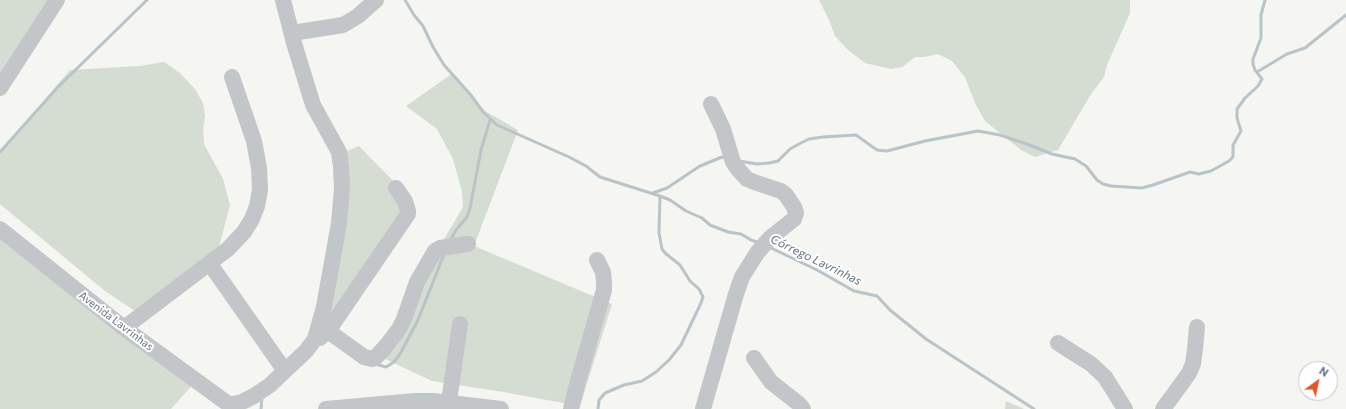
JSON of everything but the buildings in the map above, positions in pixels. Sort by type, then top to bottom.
[{"type":"street","points":[[0,88],[57,0]]},
{"type":"street","points":[[283,0],[313,105],[339,152],[341,168],[342,189],[335,246],[324,306],[322,335]]},
{"type":"street","points":[[292,33],[343,25],[358,16],[376,0]]},
{"type":"street","points":[[124,328],[210,264],[235,242],[244,232],[252,219],[257,206],[260,190],[260,168],[254,141],[232,78]]},
{"type":"street","points":[[703,409],[742,277],[757,253],[770,238],[794,219],[796,213],[786,195],[781,191],[754,182],[747,178],[737,168],[733,162],[723,129],[710,104]]},
{"type":"street","points":[[232,407],[254,396],[270,385],[322,335],[408,214],[405,201],[396,188]]},
{"type":"street","name":"Avenida Lavrinhas","points":[[0,229],[124,328],[232,407]]},
{"type":"street","points":[[322,335],[364,356],[372,359],[376,357],[399,329],[417,282],[435,251],[440,248],[468,244]]},
{"type":"street","points":[[571,409],[604,290],[602,272],[597,260]]},
{"type":"street","points":[[210,264],[285,371]]},
{"type":"street","points":[[449,402],[460,324]]},
{"type":"street","points":[[1163,409],[1189,373],[1193,364],[1197,326]]},
{"type":"street","points":[[1058,344],[1091,364],[1106,377],[1125,409]]},
{"type":"street","points":[[754,358],[771,382],[799,404],[803,409]]},
{"type":"street","points":[[326,409],[415,401],[449,402],[501,409]]},
{"type":"shaded area","points":[[0,0],[54,0],[0,80]]},
{"type":"shaded area","points":[[819,0],[1130,0],[1130,13],[1107,65],[1104,77],[1091,94],[1058,150],[1035,157],[1021,150],[985,121],[975,103],[965,77],[952,61],[938,54],[915,57],[902,67],[891,69],[865,63],[848,50],[835,36]]},
{"type":"shaded area","points":[[164,62],[180,73],[195,89],[203,103],[205,116],[203,129],[204,144],[223,179],[230,205],[219,247],[135,311],[105,291],[0,204],[0,152],[18,131],[37,113],[70,70],[140,66]]},
{"type":"shaded area","points":[[453,73],[478,107],[518,130],[474,246],[612,304],[580,406],[432,381],[383,358],[437,251],[463,207],[462,192],[453,159],[437,129],[406,106]]},
{"type":"shaded area","points":[[359,146],[398,186],[403,213],[328,324],[342,153]]},
{"type":"shaded area","points":[[0,227],[196,381],[171,409],[0,409]]},
{"type":"shaded area","points":[[1006,401],[1024,409],[1005,409]]},
{"type":"waterway","points":[[0,152],[57,88],[147,0]]},
{"type":"waterway","name":"Córrego Lavrinhas","points":[[405,0],[423,26],[444,65],[470,94],[484,113],[497,125],[569,157],[586,166],[600,177],[670,200],[686,211],[702,218],[710,225],[728,232],[741,234],[760,243]]},
{"type":"waterway","points":[[739,161],[757,164],[778,161],[790,149],[799,144],[809,139],[823,137],[856,135],[877,150],[887,151],[925,141],[978,131],[1000,135],[1052,154],[1075,159],[1086,166],[1097,180],[1103,184],[1111,186],[1142,188],[1190,172],[1199,174],[1211,171],[1229,161],[1233,157],[1233,145],[1241,131],[1237,118],[1237,109],[1245,98],[1258,86],[1262,79],[1255,70],[1253,59],[1261,38],[1261,15],[1265,0]]},
{"type":"waterway","points":[[1257,72],[1287,54],[1305,48],[1346,15]]},
{"type":"waterway","points":[[450,241],[456,230],[467,217],[470,208],[481,150],[490,120]]},
{"type":"waterway","points":[[653,193],[667,188],[700,166],[722,157],[726,158]]},
{"type":"waterway","points":[[598,409],[599,400],[605,393],[624,385],[642,381],[656,372],[669,360],[681,345],[703,297],[699,289],[690,281],[680,265],[662,249],[659,233],[660,196]]},
{"type":"waterway","name":"Córrego Lavrinhas","points":[[769,247],[817,270],[854,291],[877,296],[890,310],[926,339],[1034,409]]},
{"type":"waterway","points":[[375,364],[386,367],[394,362],[400,354],[418,320],[445,252]]},
{"type":"waterway","points":[[261,409],[262,397]]}]
